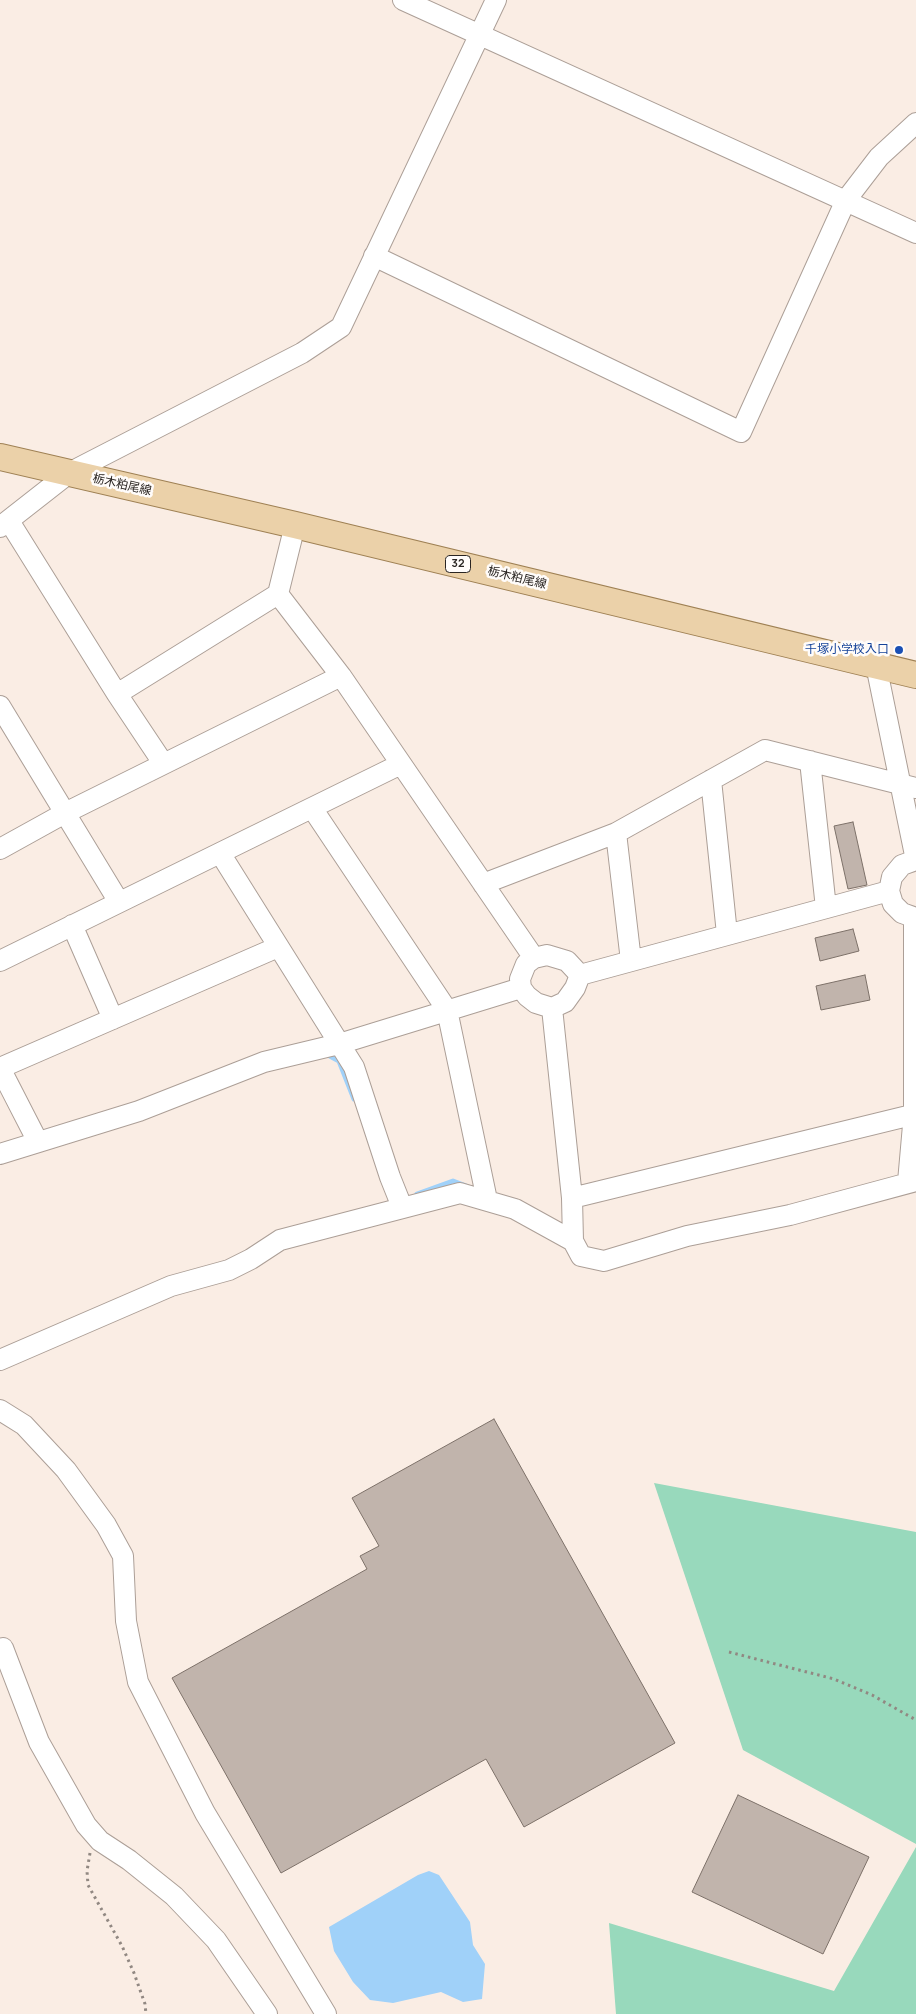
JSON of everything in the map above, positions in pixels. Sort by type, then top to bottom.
[{"type":"main road","name":"栃木粕尾線","points":[[0,457],[295,525],[916,675]]},
{"type":"street","points":[[404,0],[916,233]]},
{"type":"street","points":[[163,764],[5,524],[69,473],[302,353],[341,327],[478,34],[496,0]]},
{"type":"street","points":[[374,256],[741,432],[846,200],[880,157],[916,123]]},
{"type":"street","points":[[117,694],[278,594],[295,525]]},
{"type":"street","points":[[278,594],[341,676],[534,958]]},
{"type":"street","points":[[552,1008],[572,1198],[573,1241],[581,1256],[604,1261],[687,1236],[790,1215],[836,1201],[875,1193],[912,1181],[915,1114],[915,918],[902,913],[893,904],[889,891],[892,876],[896,871],[902,865],[916,860],[908,786],[876,665]]},
{"type":"street","points":[[0,849],[64,813],[341,676]]},
{"type":"street","points":[[0,706],[119,902]]},
{"type":"street","points":[[483,884],[616,833],[765,750],[908,786]]},
{"type":"street","points":[[810,761],[826,908]]},
{"type":"street","points":[[0,960],[401,764]]},
{"type":"street","points":[[711,780],[727,934]]},
{"type":"street","points":[[312,808],[447,1010],[487,1200]]},
{"type":"street","points":[[616,833],[631,961]]},
{"type":"street","points":[[220,853],[354,1067],[390,1177],[402,1207]]},
{"type":"street","points":[[580,975],[889,891]]},
{"type":"street","points":[[72,925],[113,1019]]},
{"type":"street","points":[[38,1142],[0,1068],[278,947]]},
{"type":"street","points":[[547,955],[568,961],[580,975],[575,988],[565,1002],[552,1008],[536,1004],[521,988],[520,978],[526,964],[534,958],[547,955]]},
{"type":"street","points":[[0,1154],[139,1111],[264,1062],[339,1044],[521,988]]},
{"type":"street","points":[[572,1198],[915,1114]]},
{"type":"street","points":[[0,1360],[171,1286],[229,1270],[280,1240],[460,1193],[514,1209],[573,1241]]},
{"type":"street","points":[[0,1410],[24,1426],[66,1470],[106,1524],[123,1556],[126,1621],[138,1682],[205,1813],[326,2014]]},
{"type":"street","points":[[3,1648],[39,1742],[86,1825],[100,1841],[129,1860],[174,1896],[216,1940],[267,2014]]},
{"type":"path","points":[[729,1652],[834,1679],[872,1695],[916,1720]]},
{"type":"path","points":[[94,1834],[87,1872],[88,1884],[126,1955],[145,2004],[146,2014]]},
{"type":"green space","points":[[654,1483],[916,1532],[916,1844],[743,1750]]},
{"type":"green space","points":[[916,1847],[916,2014],[616,2014],[609,1923],[834,1991]]},
{"type":"water","points":[[429,1871],[439,1875],[470,1922],[473,1945],[485,1964],[482,1999],[463,2002],[441,1992],[393,2003],[370,2000],[353,1982],[334,1951],[329,1927],[418,1875]]},
{"type":"building","points":[[853,822],[867,885],[848,889],[834,826]]},
{"type":"building","points":[[853,929],[859,951],[820,961],[815,938]]},
{"type":"building","points":[[865,975],[870,1000],[821,1010],[816,986]]},
{"type":"building","points":[[494,1419],[675,1743],[524,1827],[486,1759],[281,1873],[172,1678],[367,1569],[360,1556],[379,1546],[352,1498]]},
{"type":"building","points":[[738,1795],[869,1857],[823,1954],[692,1892]]},
{"type":"waterway","points":[[325,1055],[339,1061],[354,1099]]},
{"type":"waterway","points":[[417,1194],[453,1181],[466,1186]]},
{"type":"place","name":"千塚小学校入口","points":[[899,650]]}]
